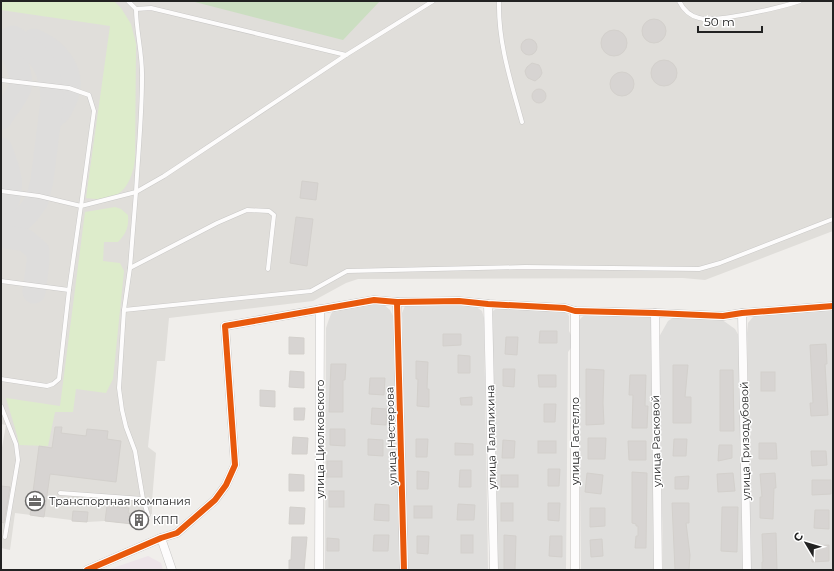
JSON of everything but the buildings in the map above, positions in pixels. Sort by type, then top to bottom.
[{"type":"street","points":[[87,570],[104,567],[161,538],[177,532],[215,500],[226,485],[234,465],[225,326],[374,300],[397,302],[459,300],[488,304],[564,308],[575,311],[655,312],[723,316],[742,313],[833,306]]},
{"type":"street","name":"улица Нестерова","points":[[397,302],[404,570]]},
{"type":"street","name":"улица Талалихина","points":[[488,304],[494,570]]},
{"type":"street","name":"улица Циолковского","points":[[319,570],[320,309]]},
{"type":"street","name":"улица Гастелло","points":[[575,311],[575,570]]},
{"type":"street","name":"улица Расковой","points":[[655,312],[658,570]]},
{"type":"street","name":"улица Гризодубовой","points":[[742,313],[747,570]]},
{"type":"street","points":[[161,538],[172,570]]},
{"type":"lane","points":[[128,1],[136,9],[142,78],[136,192],[130,268],[124,310],[120,388],[122,410],[126,427],[135,450],[143,499],[148,515]]},
{"type":"lane","points":[[1,191],[39,196],[81,206],[136,192],[164,176],[346,55],[433,1]]},
{"type":"lane","points":[[499,1],[499,24],[502,48],[522,122]]},
{"type":"lane","points":[[679,1],[684,10],[698,18],[709,20],[800,1]]},
{"type":"lane","points":[[136,9],[151,8],[346,55]]},
{"type":"lane","points":[[1,80],[69,88],[89,95],[94,111],[69,290],[59,379],[53,384],[47,386],[1,379]]},
{"type":"lane","points":[[130,268],[217,223],[247,210],[269,211],[274,215],[268,269]]},
{"type":"lane","points":[[124,310],[311,291],[347,271],[525,267],[700,269],[720,263],[833,219]]},
{"type":"lane","points":[[1,281],[69,290]]},
{"type":"lane","points":[[1,406],[16,444],[18,460],[5,537]]},
{"type":"lane","points":[[60,493],[143,499]]},
{"type":"shaded area","points":[[1,1],[833,1],[833,231],[705,280],[683,278],[358,279],[346,283],[313,301],[169,318],[165,361],[157,361],[148,447],[156,453],[152,514],[143,515],[142,525],[105,521],[87,522],[15,513],[10,550],[1,548],[1,453],[6,425],[1,424]]},
{"type":"shaded area","points":[[375,302],[383,304],[390,310],[396,322],[400,570],[325,570],[326,328],[332,312]]},
{"type":"shaded area","points":[[408,304],[472,304],[482,311],[484,318],[488,570],[408,570],[402,313],[405,306]]},
{"type":"shaded area","points":[[497,308],[564,310],[569,316],[571,348],[568,352],[566,570],[497,570],[492,315],[493,311]]},
{"type":"shaded area","points":[[833,308],[833,570],[751,570],[748,323],[759,313]]},
{"type":"shaded area","points":[[587,314],[651,316],[655,570],[581,570],[578,322]]},
{"type":"shaded area","points":[[676,316],[721,319],[735,329],[740,338],[743,570],[663,570],[659,337],[668,321]]},
{"type":"shaded area","points":[[148,556],[161,563],[163,570],[107,570]]},
{"type":"green space","points":[[1,1],[114,1],[121,8],[131,24],[136,44],[135,159],[130,178],[126,186],[115,196],[97,199],[86,198],[110,26],[1,10]]},
{"type":"green space","points":[[191,1],[380,1],[343,40]]},
{"type":"green space","points":[[115,207],[121,209],[128,215],[128,223],[123,236],[118,242],[104,242],[103,261],[120,263],[124,271],[113,379],[106,393],[76,389],[73,412],[55,412],[48,446],[19,445],[6,398],[60,406],[85,212]]},
{"type":"taxiway","points":[[1,228],[20,221],[37,201],[42,180],[52,101],[50,79],[43,63],[38,56],[13,37]]},
{"type":"taxiway","points":[[1,40],[13,55],[21,82],[19,91],[1,118]]},
{"type":"taxiway","points":[[34,40],[43,44],[58,57],[67,72],[69,81],[65,101],[60,111],[50,120]]},
{"type":"taxiway","points":[[1,149],[7,166],[10,182],[9,198],[1,214]]},
{"type":"taxiway","points":[[1,236],[25,240],[38,251],[34,292]]},
{"type":"cycle path","points":[[87,570],[161,538],[177,533],[215,500],[226,485],[235,465],[225,326],[374,300],[397,302],[459,301],[565,308],[575,311],[723,316],[742,313],[833,306]]},
{"type":"cycle path","points":[[397,302],[404,570]]},
{"type":"place","name":"Транспортная компания","points":[[35,501]]},
{"type":"place","name":"КПП","points":[[139,520]]}]
